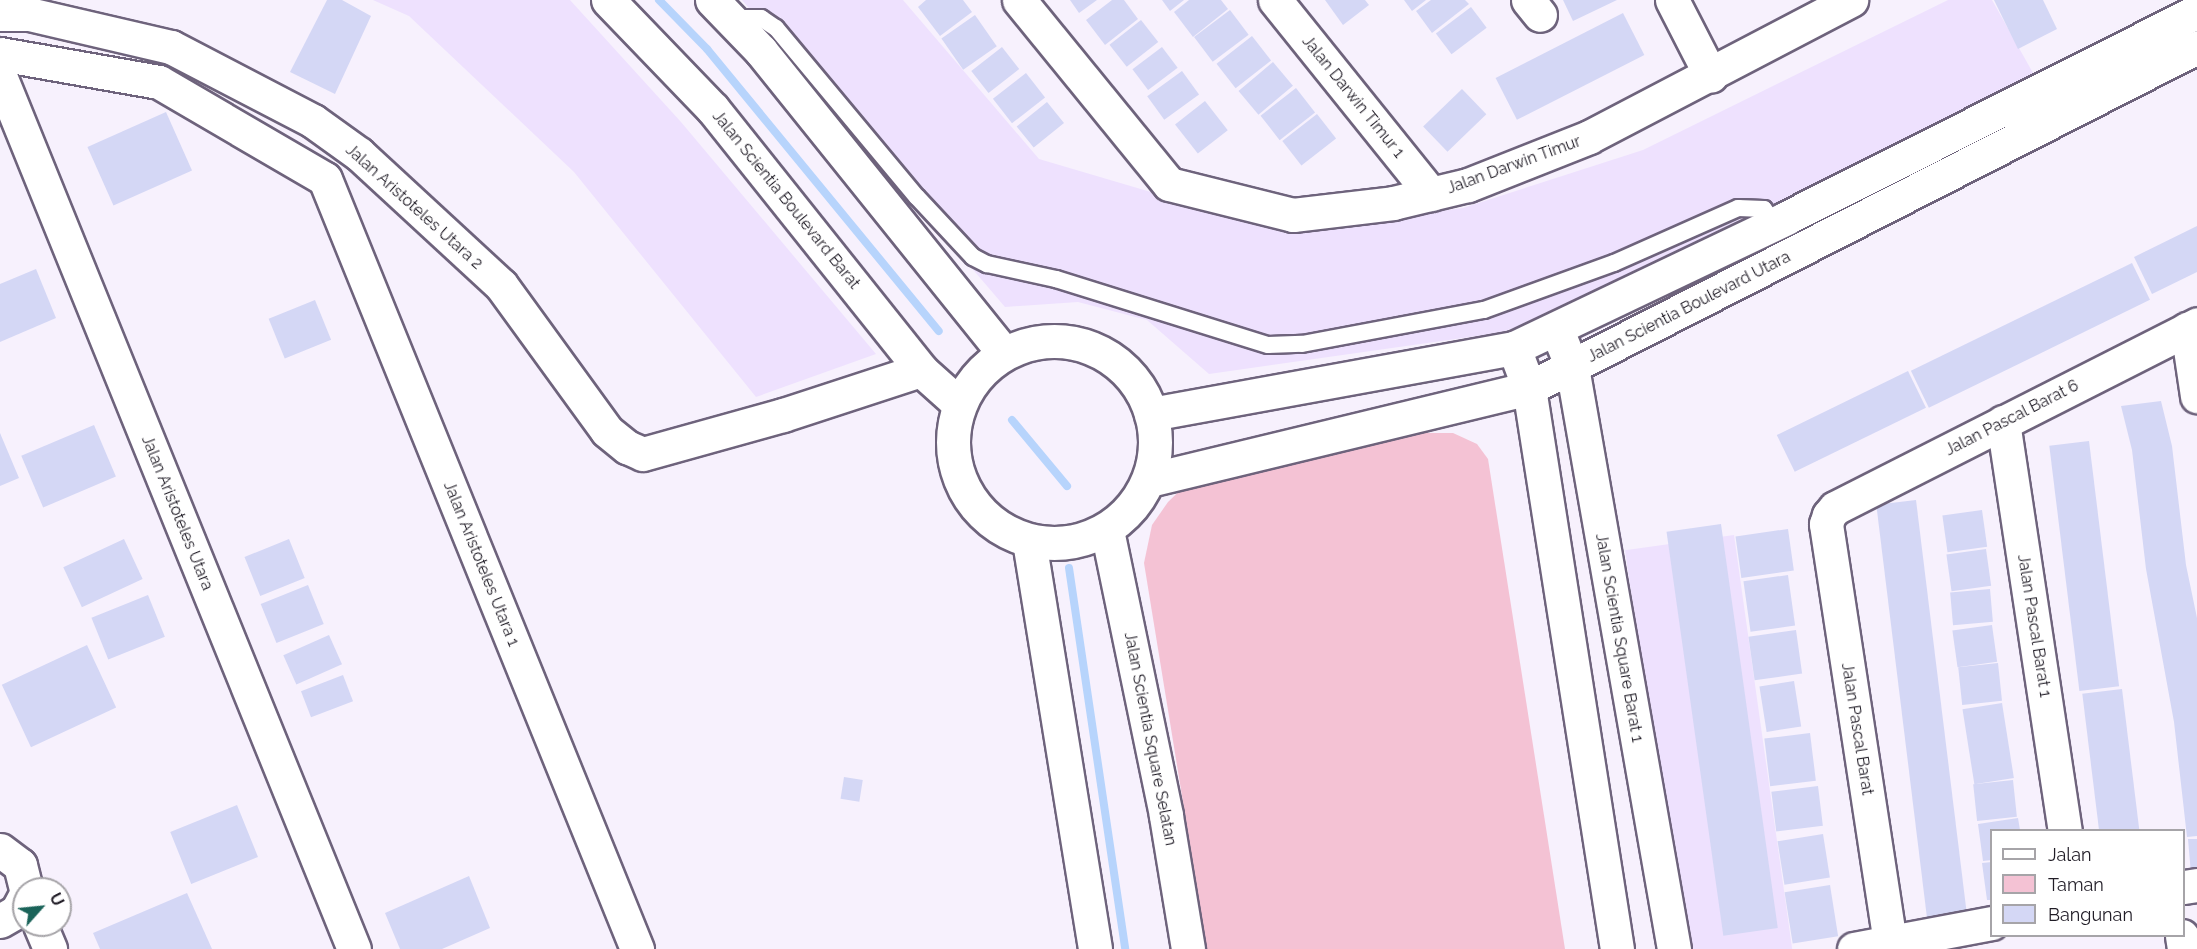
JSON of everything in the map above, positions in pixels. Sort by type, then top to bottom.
[{"type":"street","name":"Jalan Scientia Boulevard Barat","points":[[608,0],[713,109],[921,370],[959,404]]},
{"type":"street","name":"Jalan Darwin Timur","points":[[1019,0],[1168,184],[1293,215],[1393,203],[1468,185],[1589,137],[1711,76],[1851,0]]},
{"type":"street","name":"Jalan Darwin Timur 1","points":[[1275,0],[1431,194]]},
{"type":"street","points":[[1672,0],[1711,76]]},
{"type":"street","points":[[721,9],[761,51],[1004,353]]},
{"type":"street","points":[[1151,414],[1514,348],[1557,330],[1775,223],[2197,11]]},
{"type":"street","name":"Jalan Aristoteles Utara 2","points":[[0,14],[29,14],[171,47],[313,121],[359,154],[501,285],[607,431],[627,447],[643,454],[921,370]]},
{"type":"street","name":"Jalan Scientia Boulevard Utara","points":[[1149,480],[1530,388],[2197,47]]},
{"type":"street","points":[[0,54],[159,82],[325,179],[359,154]]},
{"type":"street","name":"Jalan Aristoteles Utara","points":[[0,76],[354,949]]},
{"type":"street","name":"Jalan Aristoteles Utara 1","points":[[325,179],[638,949]]},
{"type":"street","points":[[2192,326],[2197,396]]},
{"type":"street","name":"Jalan Pascal Barat 6","points":[[1829,515],[1834,508],[2192,326]]},
{"type":"street","name":"Jalan Scientia Square Barat 1","points":[[1557,330],[1572,367],[1674,949]]},
{"type":"street","points":[[1062,340],[1092,348],[1118,363],[1138,386],[1151,414],[1155,447],[1149,480],[1132,508],[1107,530],[1083,541],[1056,544],[1029,541],[997,527],[972,503],[956,472],[952,438],[959,404],[977,374],[1004,353],[1032,342],[1062,340]]},
{"type":"street","points":[[1514,348],[1530,388],[1617,949]]},
{"type":"street","name":"Jalan Pascal Barat 1","points":[[2003,422],[2065,829]]},
{"type":"street","name":"Jalan Pascal Barat","points":[[1829,515],[1827,524],[1890,946]]},
{"type":"street","name":"Jalan Scientia Square Selatan","points":[[1107,530],[1166,816],[1188,949]]},
{"type":"street","points":[[1029,541],[1095,949]]},
{"type":"street","points":[[0,850],[20,865],[23,877]]},
{"type":"street","points":[[1854,949],[1890,946],[1990,923]]},
{"type":"lane","points":[[721,9],[760,18],[776,28],[924,206],[973,257],[987,264],[1056,279],[1268,345],[1333,339],[1484,310],[1614,263],[1738,208],[1764,209],[1775,223],[1791,255]]},
{"type":"shaded area","points":[[373,0],[570,0],[681,122],[876,354],[756,397],[574,172],[409,16]]},
{"type":"shaded area","points":[[742,0],[903,0],[1039,159],[1283,231],[1463,208],[1643,150],[1948,0],[1992,0],[2042,89],[1649,286],[1498,333],[1209,374],[1147,320],[1078,302],[1005,307]]},
{"type":"shaded area","points":[[1734,535],[1792,949],[1681,949],[1625,550]]},
{"type":"green space","points":[[1419,433],[1453,433],[1477,444],[1488,459],[1565,949],[1207,949],[1144,563],[1152,525],[1168,502],[1193,478]]},
{"type":"building","points":[[327,0],[342,0],[371,16],[335,94],[290,72]]},
{"type":"building","points":[[926,0],[963,0],[972,12],[940,36],[918,7]]},
{"type":"building","points":[[1070,0],[1097,0],[1079,13]]},
{"type":"building","points":[[1112,0],[1124,0],[1138,19],[1105,45],[1086,20]]},
{"type":"building","points":[[1162,0],[1184,0],[1170,11]]},
{"type":"building","points":[[1189,0],[1221,0],[1228,9],[1193,37],[1174,12]]},
{"type":"building","points":[[1325,0],[1365,0],[1369,5],[1343,25]]},
{"type":"building","points":[[1404,0],[1426,0],[1412,11]]},
{"type":"building","points":[[1431,0],[1465,0],[1469,4],[1432,33],[1416,11]]},
{"type":"building","points":[[1563,0],[1617,0],[1573,21]]},
{"type":"building","points":[[1994,0],[2043,0],[2057,29],[2018,49]]},
{"type":"building","points":[[1471,7],[1487,28],[1452,54],[1436,33]]},
{"type":"building","points":[[1230,10],[1249,35],[1213,62],[1194,37]]},
{"type":"building","points":[[1623,13],[1644,55],[1517,120],[1496,78]]},
{"type":"building","points":[[975,15],[997,46],[963,70],[941,39]]},
{"type":"building","points":[[1141,20],[1158,42],[1127,67],[1109,45]]},
{"type":"building","points":[[1252,36],[1271,60],[1236,88],[1217,64]]},
{"type":"building","points":[[1002,47],[1019,69],[989,93],[971,71]]},
{"type":"building","points":[[1162,47],[1178,68],[1148,90],[1132,69]]},
{"type":"building","points":[[1273,62],[1293,86],[1258,115],[1239,91]]},
{"type":"building","points":[[1182,71],[1199,94],[1164,120],[1147,96]]},
{"type":"building","points":[[1026,73],[1045,97],[1012,123],[993,99]]},
{"type":"building","points":[[1296,88],[1315,112],[1280,140],[1261,116]]},
{"type":"building","points":[[1462,89],[1486,114],[1447,152],[1423,127]]},
{"type":"building","points":[[1205,101],[1228,130],[1198,154],[1175,124]]},
{"type":"building","points":[[1047,102],[1064,123],[1034,148],[1017,127]]},
{"type":"building","points":[[166,112],[192,170],[113,205],[87,147]]},
{"type":"building","points":[[1317,114],[1336,138],[1301,166],[1282,141]]},
{"type":"building","points":[[2197,226],[2197,272],[2152,294],[2134,257]]},
{"type":"building","points":[[2132,263],[2150,300],[1929,408],[1911,371]]},
{"type":"building","points":[[36,269],[56,318],[0,342],[0,284]]},
{"type":"building","points":[[315,300],[331,340],[285,359],[269,319]]},
{"type":"building","points":[[1908,371],[1926,408],[1795,472],[1777,435]]},
{"type":"building","points":[[2161,401],[2172,446],[2186,565],[2197,618],[2197,836],[2187,837],[2174,722],[2146,569],[2132,450],[2121,406]]},
{"type":"building","points":[[94,425],[116,477],[43,507],[21,456]]},
{"type":"building","points":[[0,433],[19,478],[0,486]]},
{"type":"building","points":[[2089,441],[2119,686],[2079,691],[2049,446]]},
{"type":"building","points":[[1916,500],[1968,925],[1928,930],[1876,505]]},
{"type":"building","points":[[1982,510],[1987,547],[1948,552],[1942,516]]},
{"type":"building","points":[[1721,524],[1778,928],[1723,936],[1667,532]]},
{"type":"building","points":[[1788,529],[1794,571],[1741,578],[1736,536]]},
{"type":"building","points":[[124,539],[143,579],[82,607],[63,567]]},
{"type":"building","points":[[289,539],[305,578],[260,596],[244,557]]},
{"type":"building","points":[[1986,549],[1991,586],[1952,591],[1946,555]]},
{"type":"building","points":[[1788,575],[1795,626],[1751,632],[1743,581]]},
{"type":"building","points":[[308,585],[324,624],[276,643],[261,604]]},
{"type":"building","points":[[1990,589],[1993,622],[1953,625],[1950,592]]},
{"type":"building","points":[[148,595],[165,637],[108,660],[91,618]]},
{"type":"building","points":[[1992,625],[1997,662],[1958,667],[1952,631]]},
{"type":"building","points":[[1796,630],[1802,674],[1755,680],[1748,637]]},
{"type":"building","points":[[329,635],[342,664],[296,685],[283,655]]},
{"type":"building","points":[[87,645],[116,708],[31,747],[2,685]]},
{"type":"building","points":[[1998,663],[2002,701],[1962,705],[1958,667]]},
{"type":"building","points":[[343,675],[353,701],[311,717],[301,691]]},
{"type":"building","points":[[1794,681],[1801,726],[1767,732],[1759,686]]},
{"type":"building","points":[[2122,689],[2139,829],[2099,829],[2082,694]]},
{"type":"building","points":[[2002,703],[2014,778],[1974,784],[1962,709]]},
{"type":"building","points":[[1810,733],[1816,781],[1770,786],[1764,739]]},
{"type":"building","points":[[844,777],[863,780],[859,802],[841,799]]},
{"type":"building","points":[[2013,780],[2017,817],[1977,821],[1973,784]]},
{"type":"building","points":[[1818,786],[1823,826],[1776,831],[1771,792]]},
{"type":"building","points":[[237,805],[258,857],[191,884],[170,832]]},
{"type":"building","points":[[2018,818],[2020,829],[1990,829],[1990,860],[1983,861],[1978,824]]},
{"type":"building","points":[[1823,834],[1830,877],[1784,885],[1778,841]]},
{"type":"building","points":[[2188,839],[2197,839],[2197,874],[2191,874]]},
{"type":"building","points":[[1990,862],[1990,900],[1987,900],[1982,863]]},
{"type":"building","points":[[469,876],[490,928],[442,949],[400,949],[385,913]]},
{"type":"building","points":[[1830,885],[1838,936],[1793,944],[1785,892]]},
{"type":"building","points":[[187,893],[212,949],[100,949],[93,933]]},
{"type":"waterway","points":[[659,0],[707,49],[939,331]]},
{"type":"waterway","points":[[1012,420],[1067,486]]},
{"type":"waterway","points":[[1069,568],[1125,949]]}]
